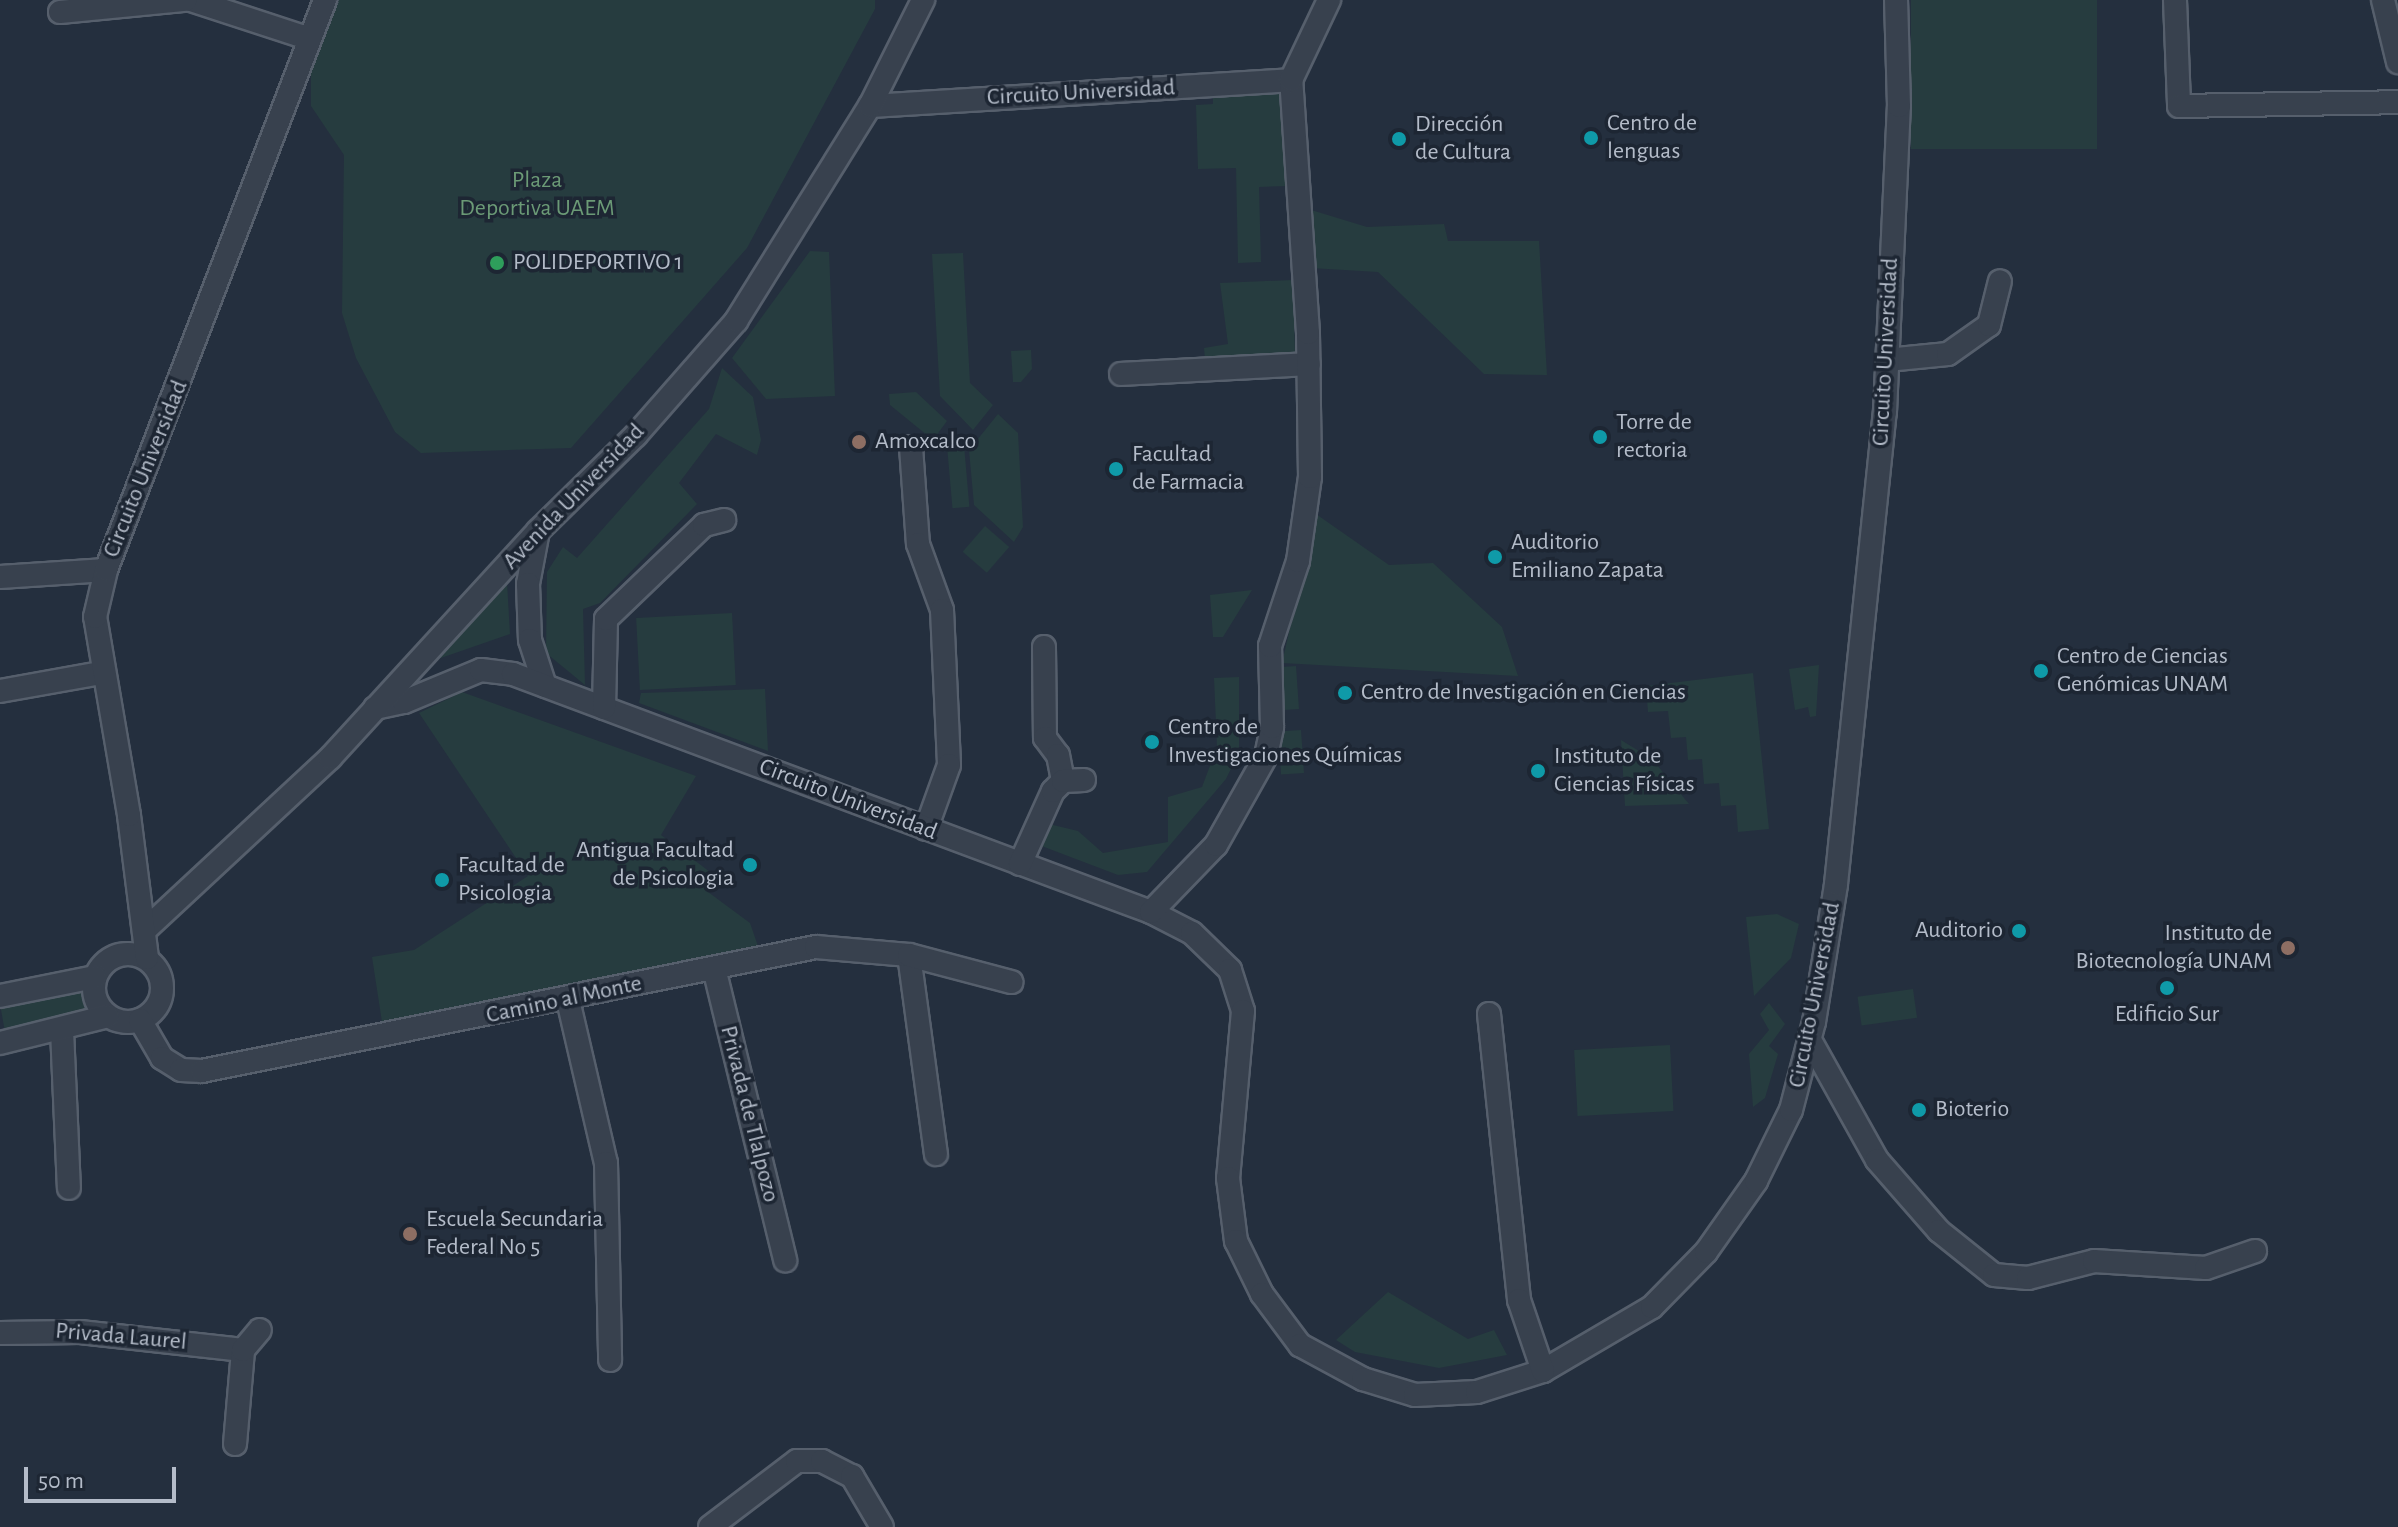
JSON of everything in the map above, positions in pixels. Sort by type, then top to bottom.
[{"type":"street","points":[[60,12],[188,0],[310,39]]},
{"type":"street","name":"Circuito Universidad","points":[[147,958],[145,930],[101,673],[95,617],[106,570],[325,0]]},
{"type":"street","name":"Avenida Universidad","points":[[145,930],[330,758],[538,531],[636,435],[736,321],[870,106],[923,0]]},
{"type":"street","points":[[1151,912],[1216,845],[1266,756],[1272,727],[1270,646],[1298,561],[1310,477],[1309,364],[1291,80],[1329,0]]},
{"type":"street","name":"Circuito Universidad","points":[[375,708],[404,702],[481,670],[545,686],[1151,912],[1192,933],[1230,970],[1243,1011],[1228,1178],[1236,1241],[1262,1294],[1300,1345],[1363,1379],[1415,1395],[1477,1392],[1543,1371],[1652,1307],[1706,1252],[1756,1181],[1791,1110],[1810,1040],[1836,884],[1887,360],[1899,106],[1896,0]]},
{"type":"street","points":[[2175,0],[2179,106],[2398,102]]},
{"type":"street","points":[[2383,0],[2398,62]]},
{"type":"street","name":"Circuito Universidad","points":[[870,106],[1291,80]]},
{"type":"street","points":[[1887,360],[1948,354],[1989,325],[2000,281]]},
{"type":"street","points":[[1121,374],[1309,364]]},
{"type":"street","points":[[911,447],[918,544],[942,610],[949,765],[926,829]]},
{"type":"street","points":[[604,708],[606,619],[704,525],[724,520]]},
{"type":"street","points":[[538,531],[528,584],[530,640],[545,686]]},
{"type":"street","points":[[0,577],[106,570]]},
{"type":"street","points":[[1020,864],[1053,791],[1073,780],[1045,738],[1044,647]]},
{"type":"street","points":[[0,691],[101,673]]},
{"type":"street","name":"Camino al Monte","points":[[140,1020],[162,1058],[181,1070],[202,1071],[568,1000],[816,947],[909,955],[1011,982]]},
{"type":"street","points":[[0,996],[95,977],[116,955],[147,958],[160,975],[161,997],[140,1020],[108,1016],[62,1030],[0,1043]]},
{"type":"street","points":[[909,955],[936,1154]]},
{"type":"street","name":"Privada de Tlalpozo","points":[[714,968],[785,1260]]},
{"type":"street","points":[[95,977],[95,998],[108,1016]]},
{"type":"street","points":[[568,1000],[606,1163],[610,1360]]},
{"type":"street","points":[[1489,1014],[1519,1300],[1543,1371]]},
{"type":"street","points":[[62,1030],[69,1188]]},
{"type":"street","points":[[1810,1040],[1877,1160],[1939,1231],[1994,1275],[2028,1278],[2094,1261],[2206,1268],[2255,1251]]},
{"type":"street","points":[[235,1444],[243,1350],[260,1330]]},
{"type":"street","name":"Privada Laurel","points":[[0,1333],[80,1332],[243,1350]]},
{"type":"street","points":[[710,1527],[797,1461],[822,1461],[852,1476],[882,1527]]},
{"type":"green space","name":"Plaza Deportiva UAEM","points":[[336,0],[875,0],[875,9],[747,248],[571,448],[421,453],[395,432],[356,358],[342,313],[344,155],[311,106],[311,62]]},
{"type":"green space","points":[[1911,0],[2097,0],[2097,149],[1911,149]]},
{"type":"green space","points":[[1286,87],[1288,186],[1259,187],[1261,262],[1238,263],[1236,168],[1198,169],[1196,105],[1213,104],[1213,89]]},
{"type":"green space","points":[[1308,209],[1367,227],[1444,224],[1448,241],[1539,241],[1547,375],[1484,374],[1378,272],[1311,268]]},
{"type":"green space","points":[[810,251],[829,252],[835,396],[766,399],[732,358]]},
{"type":"green space","points":[[963,253],[970,383],[993,405],[973,430],[940,396],[932,254]]},
{"type":"green space","points":[[1293,280],[1295,356],[1205,359],[1204,348],[1228,344],[1220,283]]},
{"type":"green space","points":[[1031,350],[1032,369],[1021,382],[1013,382],[1011,351]]},
{"type":"green space","points":[[722,368],[753,397],[761,440],[757,455],[716,434],[679,483],[697,504],[600,603],[583,609],[585,685],[546,653],[547,572],[563,547],[577,558],[709,409]]},
{"type":"green space","points":[[916,392],[947,421],[933,440],[890,405],[889,394]]},
{"type":"green space","points":[[998,414],[1018,433],[1023,527],[1014,542],[974,505],[969,450]]},
{"type":"green space","points":[[964,445],[969,507],[952,508],[947,446]]},
{"type":"green space","points":[[1316,514],[1389,565],[1433,563],[1502,627],[1518,676],[1282,663]]},
{"type":"green space","points":[[985,526],[1009,547],[987,573],[963,552]]},
{"type":"green space","points":[[507,582],[510,634],[438,659]]},
{"type":"green space","points":[[1252,590],[1223,637],[1213,637],[1210,595]]},
{"type":"green space","points":[[732,613],[736,685],[640,690],[636,618]]},
{"type":"green space","points":[[1819,665],[1816,716],[1810,717],[1808,707],[1795,710],[1789,669]]},
{"type":"green space","points":[[1296,666],[1299,709],[1277,710],[1274,668]]},
{"type":"green space","points":[[1753,673],[1769,829],[1738,832],[1736,805],[1721,806],[1719,783],[1704,784],[1702,759],[1688,760],[1686,737],[1671,738],[1668,711],[1648,712],[1646,686]]},
{"type":"green space","points":[[1239,677],[1239,752],[1226,779],[1147,872],[1118,875],[1039,845],[1049,824],[1078,831],[1103,853],[1168,842],[1168,797],[1202,787],[1217,747],[1214,678]]},
{"type":"green space","points":[[765,689],[768,751],[639,703],[641,693]]},
{"type":"green space","points":[[462,692],[696,776],[661,835],[710,872],[704,889],[750,923],[760,952],[382,1022],[372,957],[414,950],[528,876],[419,713]]},
{"type":"green space","points":[[1301,730],[1304,773],[1281,774],[1278,732]]},
{"type":"green space","points":[[1621,740],[1652,759],[1689,804],[1625,806]]},
{"type":"green space","points":[[1777,914],[1799,924],[1791,958],[1754,996],[1746,917]]},
{"type":"green space","points":[[85,985],[90,1014],[4,1029],[0,1000]]},
{"type":"green space","points":[[1913,989],[1917,1018],[1862,1026],[1858,997]]},
{"type":"green space","points":[[1769,1003],[1785,1024],[1769,1046],[1778,1054],[1765,1098],[1753,1107],[1749,1054],[1769,1030],[1760,1014]]},
{"type":"green space","points":[[1670,1045],[1673,1111],[1578,1116],[1574,1050]]},
{"type":"green space","points":[[1388,1292],[1468,1339],[1494,1330],[1507,1355],[1439,1368],[1355,1352],[1336,1340]]},
{"type":"place","name":"Centro de lenguas","points":[[1591,138]]},
{"type":"place","name":"Dirección de Cultura","points":[[1399,139]]},
{"type":"place","name":"POLIDEPORTIVO 1","points":[[497,263]]},
{"type":"place","name":"Torre de rectoria","points":[[1600,437]]},
{"type":"place","name":"Amoxcalco","points":[[859,442]]},
{"type":"place","name":"Facultad de Farmacia","points":[[1116,469]]},
{"type":"place","name":"Auditorio Emiliano Zapata","points":[[1495,557]]},
{"type":"place","name":"Centro de Ciencias Genómicas UNAM","points":[[2041,671]]},
{"type":"place","name":"Centro de Investigación en Ciencias","points":[[1345,693]]},
{"type":"place","name":"Centro de Investigaciones Químicas","points":[[1152,742]]},
{"type":"place","name":"Instituto de Ciencias Físicas","points":[[1538,771]]},
{"type":"place","name":"Antigua Facultad de Psicologia","points":[[750,865]]},
{"type":"place","name":"Facultad de Psicologia","points":[[442,880]]},
{"type":"place","name":"Auditorio","points":[[2019,931]]},
{"type":"place","name":"Instituto de Biotecnología UNAM","points":[[2288,948]]},
{"type":"place","name":"Edificio Sur","points":[[2167,988]]},
{"type":"place","name":"Bioterio","points":[[1919,1110]]},
{"type":"place","name":"Escuela Secundaria Federal No 5","points":[[410,1234]]}]
